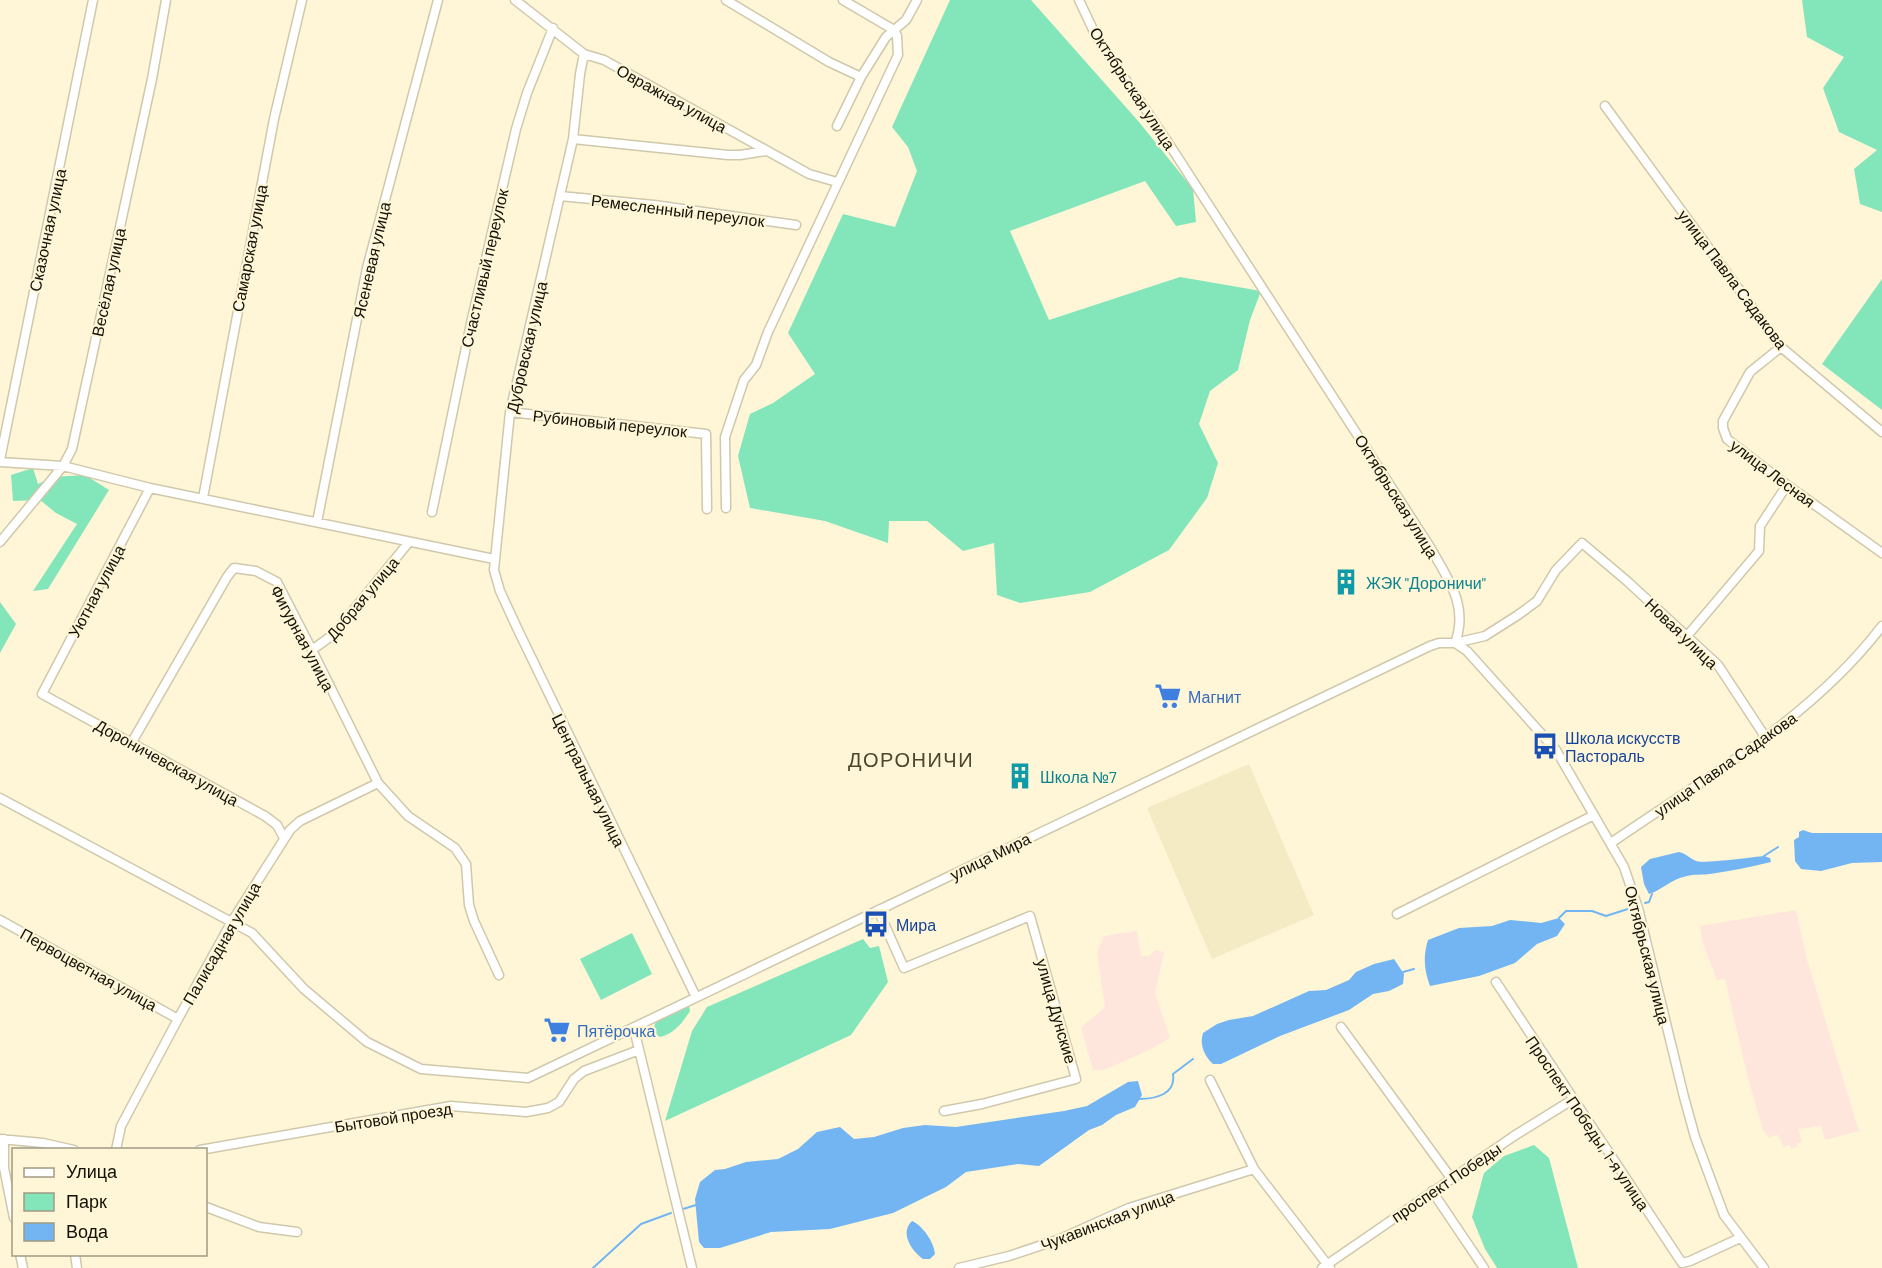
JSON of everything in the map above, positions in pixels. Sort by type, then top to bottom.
[{"type":"street","name":"Сказочная улица","points":[[0,461],[93,0]]},
{"type":"street","name":"Весёлая улица","points":[[0,542],[63,465],[72,449],[152,79],[166,0]]},
{"type":"street","name":"Самарская улица","points":[[203,498],[274,119],[302,0]]},
{"type":"street","name":"Ясеневая улица","points":[[317,522],[334,427],[368,268],[438,0]]},
{"type":"street","name":"Овражная улица","points":[[515,0],[584,54],[604,60],[809,174],[837,182]]},
{"type":"street","points":[[726,0],[830,62],[861,77]]},
{"type":"street","points":[[726,508],[725,437],[744,380],[756,365],[768,332],[898,55],[894,30],[843,0]]},
{"type":"street","points":[[837,126],[861,77],[886,37],[906,20],[917,0]]},
{"type":"street","name":"Октябрьская улица","points":[[1079,0],[1096,36],[1171,147],[1430,547],[1454,592],[1458,605],[1460,623],[1455,643],[1467,651],[1556,750],[1624,867],[1633,890],[1695,1137],[1724,1215],[1764,1268]]},
{"type":"street","name":"Счастливый переулок","points":[[432,512],[471,323],[516,129],[527,93],[553,28]]},
{"type":"street","name":"Дубровская улица","points":[[494,559],[510,412],[573,138],[584,54]]},
{"type":"street","name":"улица Павла Садакова","points":[[1605,106],[1781,347],[1882,432]]},
{"type":"street","points":[[573,138],[728,155],[766,151]]},
{"type":"street","name":"Ремесленный переулок","points":[[560,196],[796,225]]},
{"type":"street","name":"улица Лесная","points":[[1781,347],[1750,372],[1724,421],[1723,428],[1727,439],[1882,553]]},
{"type":"street","name":"Рубиновый переулок","points":[[510,412],[706,434],[707,509]]},
{"type":"street","points":[[0,461],[63,465],[150,488],[494,559]]},
{"type":"street","points":[[1687,636],[1759,551],[1760,526],[1787,485]]},
{"type":"street","name":"Уютная улица","points":[[42,694],[150,488]]},
{"type":"street","name":"Добрая улица","points":[[312,650],[334,634],[408,542]]},
{"type":"street","name":"улица Мира","points":[[231,923],[252,933],[304,989],[367,1042],[421,1069],[528,1078],[1430,646],[1485,636],[1537,601],[1556,570],[1582,543]]},
{"type":"street","name":"Новая улица","points":[[1582,543],[1718,665],[1766,738]]},
{"type":"street","name":"Центральная улица","points":[[494,559],[496,580],[509,611],[579,760],[696,997]]},
{"type":"street","name":"Фигурная улица","points":[[132,742],[234,568],[256,571],[277,582],[378,783],[408,816],[455,848],[466,864],[469,905],[499,975]]},
{"type":"street","name":"улица Павла Садакова","points":[[1611,843],[1766,738],[1816,698],[1882,626]]},
{"type":"street","name":"Дороничевская улица","points":[[42,694],[266,816],[277,825],[284,838]]},
{"type":"street","name":"Палисадная улица","points":[[116,1148],[121,1126],[178,1019],[231,923],[284,838],[300,821],[378,783]]},
{"type":"street","points":[[0,798],[231,923]]},
{"type":"street","points":[[1397,914],[1594,815]]},
{"type":"street","name":"улица Дунские","points":[[878,910],[904,968],[1030,916],[1076,1079],[982,1104],[944,1111]]},
{"type":"street","name":"Первоцветная улица","points":[[0,920],[178,1019]]},
{"type":"street","name":"Проспект Победы, 1-я улица","points":[[1496,982],[1682,1263],[1740,1238]]},
{"type":"street","points":[[1341,1027],[1451,1178]]},
{"type":"street","points":[[634,1029],[692,1268]]},
{"type":"street","name":"Бытовой проезд","points":[[206,1148],[451,1106],[526,1112],[548,1108],[559,1102],[574,1079],[584,1071],[639,1050]]},
{"type":"street","points":[[1210,1080],[1254,1168],[1327,1267]]},
{"type":"street","name":"проспект Победы","points":[[1327,1267],[1451,1178],[1572,1100]]},
{"type":"street","points":[[12,1208],[4,1168],[2,1139],[65,1148]]},
{"type":"street","name":"Чукавинская улица","points":[[959,1268],[1009,1256],[1060,1239],[1129,1208],[1254,1168]]},
{"type":"street","points":[[1432,1191],[1484,1268]]},
{"type":"street","points":[[207,1207],[259,1227],[297,1232]]},
{"type":"shaded area","points":[[1249,764],[1314,915],[1212,959],[1147,808]]},
{"type":"shaded area","points":[[1796,910],[1807,960],[1859,1131],[1825,1140],[1821,1126],[1798,1129],[1802,1142],[1797,1143],[1797,1147],[1791,1149],[1790,1145],[1784,1147],[1778,1135],[1769,1137],[1763,1130],[1747,1074],[1725,979],[1717,980],[1703,943],[1700,926]]},
{"type":"shaded area","points":[[1137,931],[1141,956],[1149,956],[1155,950],[1164,952],[1155,993],[1170,1038],[1104,1070],[1093,1070],[1081,1028],[1105,1007],[1097,953],[1104,936]]},
{"type":"green space","points":[[950,0],[1031,0],[1139,122],[1193,189],[1196,222],[1176,226],[1145,181],[1010,231],[1049,320],[1180,277],[1261,291],[1250,320],[1238,370],[1210,391],[1199,424],[1218,463],[1207,498],[1169,550],[1090,592],[1020,603],[997,595],[994,543],[963,551],[927,521],[889,521],[888,543],[825,521],[750,508],[738,456],[750,414],[773,403],[815,374],[788,333],[843,214],[895,227],[917,171],[908,147],[892,127]]},
{"type":"green space","points":[[1802,0],[1882,0],[1882,212],[1860,204],[1854,169],[1877,150],[1839,132],[1823,88],[1844,57],[1807,37]]},
{"type":"green space","points":[[1882,279],[1882,410],[1822,364]]},
{"type":"green space","points":[[33,468],[38,484],[52,477],[85,475],[109,490],[48,589],[33,591],[77,524],[56,513],[40,500],[13,501],[11,475]]},
{"type":"green space","points":[[0,602],[16,624],[0,653]]},
{"type":"green space","points":[[632,933],[652,974],[601,1000],[580,959]]},
{"type":"green space","points":[[863,939],[870,948],[879,946],[888,982],[851,1035],[665,1121],[692,1031],[707,1007]]},
{"type":"green space","points":[[689,1006],[690,1011],[678,1027],[660,1037],[656,1035],[653,1029],[656,1022]]},
{"type":"green space","points":[[1534,1145],[1549,1158],[1578,1268],[1497,1268],[1485,1249],[1472,1217],[1484,1173],[1504,1156]]},
{"type":"water","points":[[1803,830],[1812,833],[1882,833],[1882,862],[1852,863],[1821,871],[1801,869],[1795,861],[1794,840]]},
{"type":"water","points":[[1679,852],[1700,862],[1764,856],[1770,858],[1771,862],[1726,872],[1681,877],[1649,894],[1644,884],[1641,867],[1650,859]]},
{"type":"water","points":[[1559,918],[1565,924],[1557,936],[1537,944],[1515,963],[1479,976],[1430,986],[1425,963],[1428,940],[1459,928],[1492,926],[1510,920],[1541,923]]},
{"type":"water","points":[[1394,959],[1404,974],[1403,984],[1389,991],[1373,994],[1349,1010],[1280,1036],[1221,1064],[1213,1064],[1205,1054],[1202,1046],[1203,1033],[1217,1024],[1253,1016],[1309,991],[1326,990],[1349,980],[1356,972]]},
{"type":"water","points":[[1138,1081],[1142,1095],[1135,1107],[1089,1130],[1039,1166],[1018,1164],[966,1172],[946,1187],[893,1213],[830,1229],[771,1232],[720,1248],[704,1248],[699,1242],[695,1199],[700,1182],[715,1170],[746,1162],[778,1159],[798,1149],[817,1132],[840,1127],[854,1139],[874,1137],[903,1128],[925,1125],[956,1127],[1064,1111],[1087,1106],[1128,1082]]},
{"type":"water","points":[[912,1221],[924,1230],[933,1244],[935,1254],[930,1259],[923,1259],[909,1242],[907,1231]]},
{"type":"waterway","points":[[1764,856],[1778,847]]},
{"type":"waterway","points":[[1645,903],[1649,902],[1652,894]]},
{"type":"waterway","points":[[1559,918],[1566,911],[1592,911],[1606,916],[1631,908]]},
{"type":"waterway","points":[[1403,972],[1414,969]]},
{"type":"waterway","points":[[1139,1099],[1164,1094],[1171,1086],[1173,1074],[1193,1059]]},
{"type":"waterway","points":[[683,1209],[696,1205]]},
{"type":"waterway","points":[[593,1268],[641,1224],[671,1213]]},
{"type":"place","name":"ЖЭК \"Дороничи\"","points":[[1346,582]]},
{"type":"place","name":"Магнит","points":[[1168,696]]},
{"type":"place","name":"Школа искусств Пастораль","points":[[1545,746]]},
{"type":"place","name":"Школа №7","points":[[1020,776]]},
{"type":"place","name":"Мира","points":[[876,924]]},
{"type":"place","name":"Пятёрочка","points":[[557,1030]]},
{"type":"district","name":"ДОРОНИЧИ","points":[[911,759]]}]
